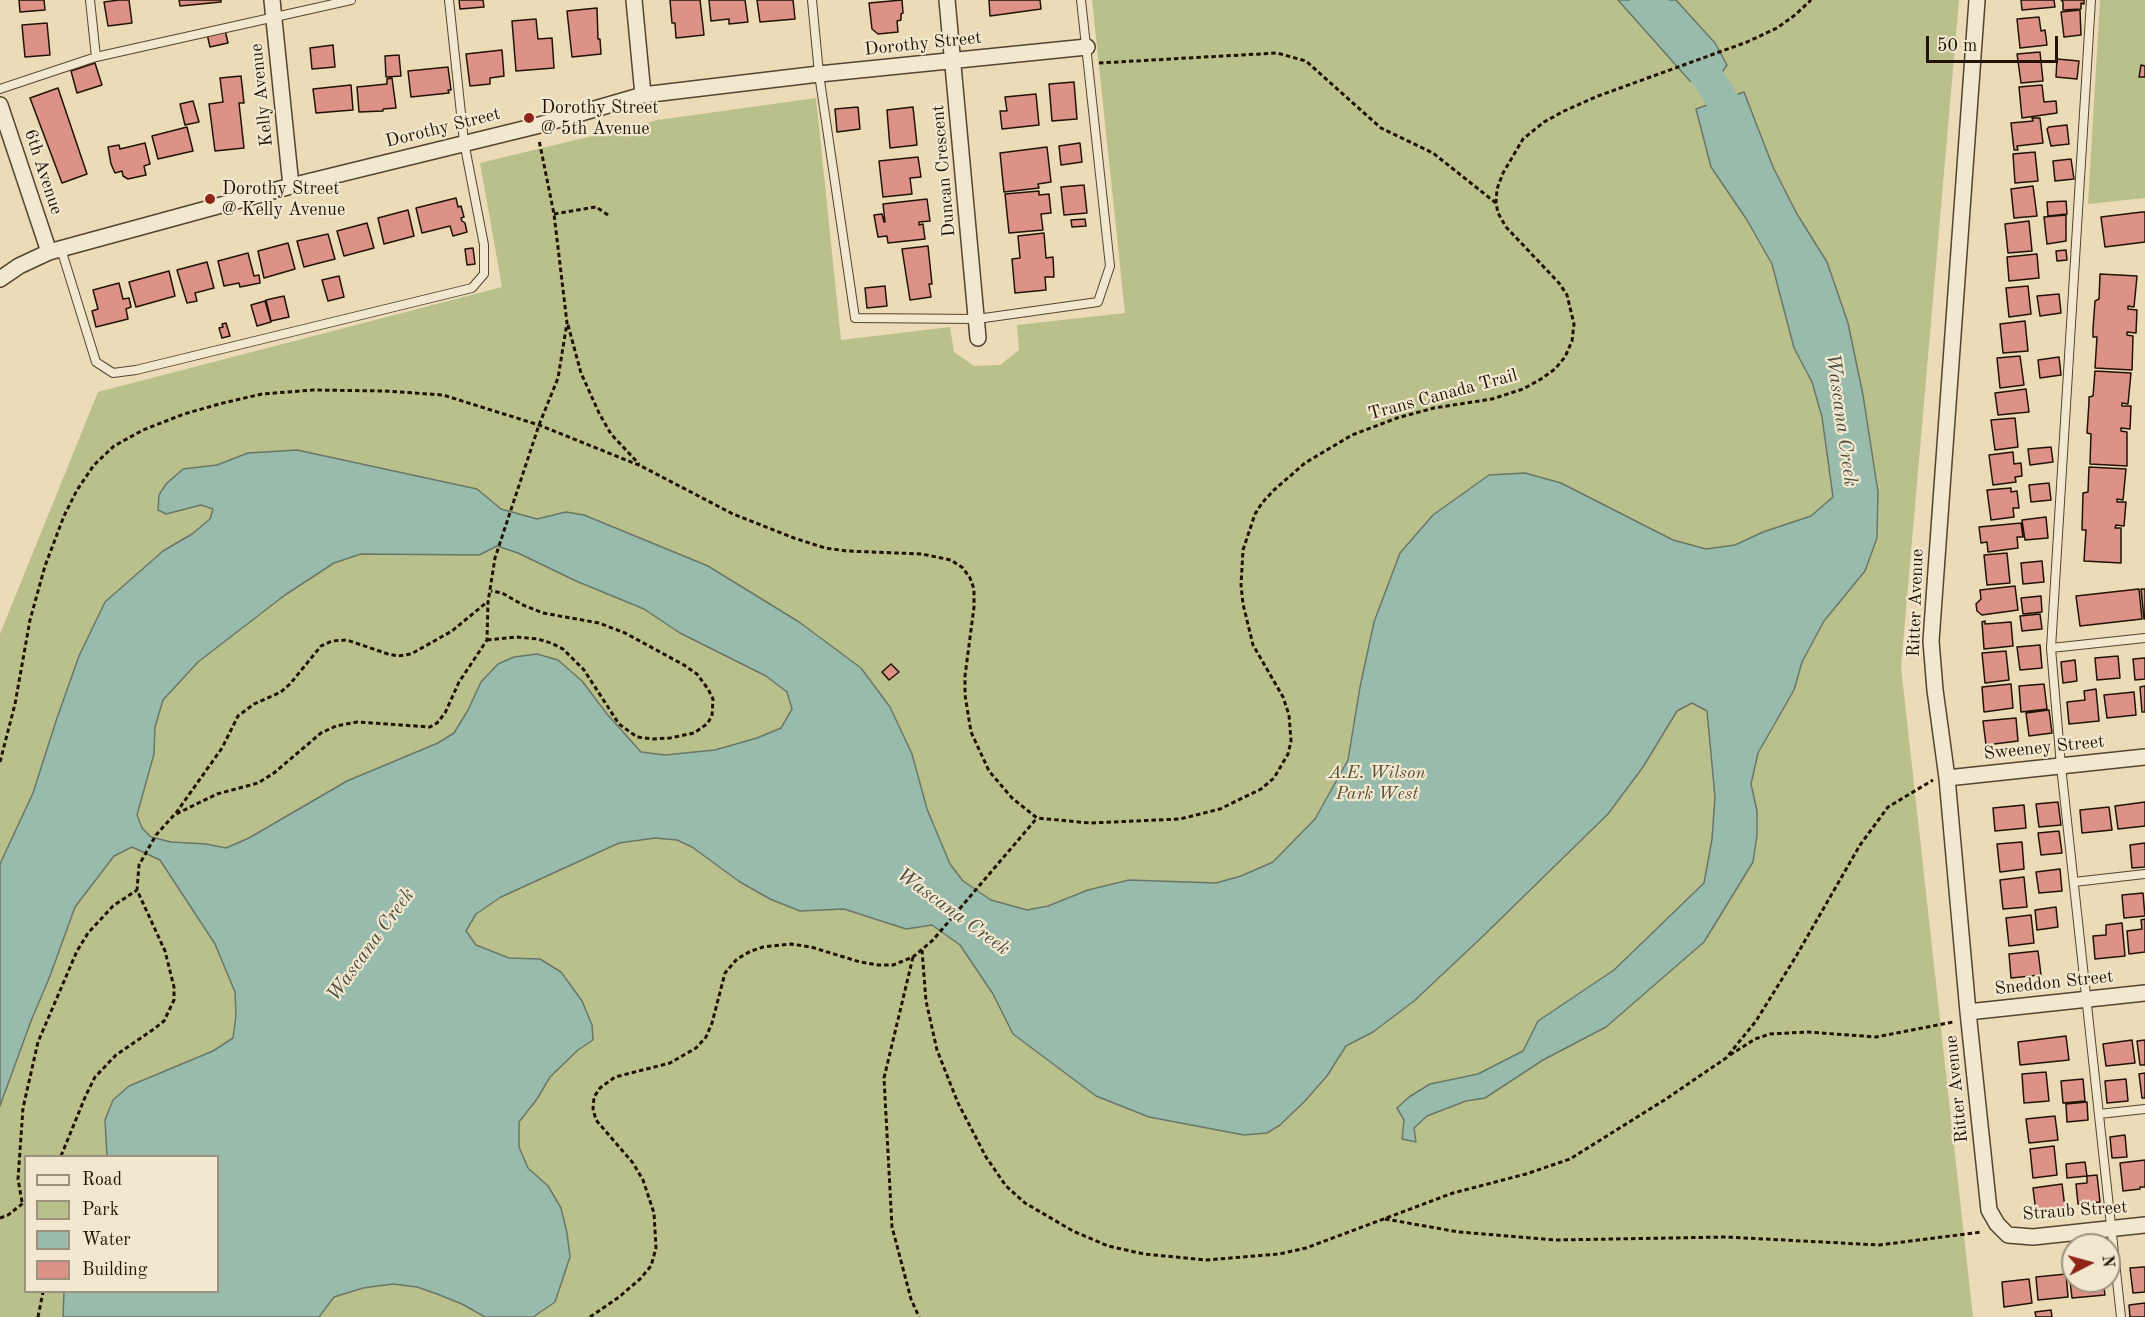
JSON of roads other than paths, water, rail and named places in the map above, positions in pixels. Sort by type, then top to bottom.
[{"type":"street","name":"Kelly Avenue","points":[[272,0],[291,186]]},
{"type":"street","points":[[634,0],[643,95]]},
{"type":"street","name":"Duncan Crescent","points":[[947,0],[978,338]]},
{"type":"street","name":"Ritter Avenue","points":[[1977,0],[1931,641],[1947,778],[1968,1016],[1989,1210],[2003,1229]]},
{"type":"street","name":"Dorothy Street","points":[[0,279],[19,267],[55,251],[291,186],[536,126],[643,95],[819,74],[1087,47]]},
{"type":"street","name":"6th Avenue","points":[[0,105],[55,251]]},
{"type":"street","name":"Sweeney Street","points":[[1947,778],[2145,757]]},
{"type":"street","name":"Sneddon Street","points":[[1968,1016],[2145,993]]},
{"type":"street","name":"Straub Street","points":[[2003,1229],[2033,1236],[2145,1225]]},
{"type":"lane","points":[[90,0],[96,57]]},
{"type":"lane","points":[[0,89],[96,57],[351,0]]},
{"type":"lane","points":[[55,251],[96,362],[113,373],[136,370],[472,288],[484,274],[484,245],[464,142],[449,0]]},
{"type":"lane","points":[[812,0],[819,74],[855,318],[977,319],[1098,302],[1110,266],[1081,0]]},
{"type":"lane","points":[[2091,0],[2051,648],[2061,766],[2121,1317]]},
{"type":"lane","points":[[2051,648],[2145,638]]},
{"type":"lane","points":[[2074,882],[2145,874]]},
{"type":"lane","points":[[2100,1114],[2145,1109]]},
{"type":"water","points":[[1618,0],[1676,0],[1715,43],[1727,65],[1717,80],[1704,86],[1690,81]]},
{"type":"water","points":[[1744,92],[1773,167],[1797,214],[1827,262],[1848,323],[1863,395],[1878,492],[1877,538],[1865,571],[1824,621],[1802,662],[1794,690],[1758,753],[1751,784],[1757,811],[1757,835],[1753,862],[1704,942],[1606,1027],[1543,1060],[1485,1098],[1466,1101],[1427,1116],[1414,1128],[1416,1142],[1402,1139],[1404,1120],[1397,1108],[1409,1097],[1430,1084],[1478,1074],[1523,1051],[1538,1021],[1614,970],[1704,883],[1712,839],[1715,797],[1707,711],[1692,703],[1677,711],[1643,767],[1608,814],[1414,1001],[1373,1032],[1346,1046],[1327,1076],[1304,1102],[1280,1125],[1267,1133],[1244,1135],[1149,1117],[1096,1096],[1013,1034],[993,994],[960,945],[932,925],[906,929],[844,909],[800,911],[770,899],[740,882],[692,847],[677,840],[655,838],[619,843],[501,897],[476,914],[466,931],[476,945],[509,958],[540,959],[561,972],[582,1001],[592,1025],[593,1040],[578,1050],[550,1077],[519,1122],[519,1147],[528,1168],[548,1186],[561,1208],[567,1233],[570,1257],[555,1302],[533,1317],[485,1317],[437,1294],[417,1287],[393,1284],[363,1288],[334,1297],[319,1317],[63,1317],[64,1293],[219,1293],[219,1155],[107,1155],[105,1120],[113,1100],[129,1086],[213,1051],[233,1038],[236,1015],[235,992],[215,944],[160,860],[132,847],[114,856],[75,907],[0,1106],[0,864],[33,793],[79,656],[105,602],[163,551],[192,534],[210,519],[213,509],[201,505],[166,514],[158,510],[159,495],[166,484],[183,469],[217,465],[248,453],[297,450],[477,489],[501,509],[537,519],[566,512],[584,515],[708,566],[799,622],[861,668],[890,707],[912,754],[927,809],[950,864],[963,881],[991,900],[1027,910],[1048,906],[1088,890],[1129,880],[1216,883],[1241,876],[1273,862],[1315,819],[1348,760],[1374,622],[1400,553],[1433,515],[1489,475],[1525,473],[1561,483],[1673,540],[1706,549],[1735,545],[1763,532],[1811,516],[1833,497],[1822,417],[1812,382],[1794,348],[1772,264],[1747,220],[1711,167],[1696,109]],"holes":[[[497,546],[518,553],[576,581],[644,609],[680,633],[766,676],[787,692],[792,709],[781,728],[757,738],[715,750],[665,755],[641,752],[607,714],[582,681],[558,660],[537,654],[514,657],[498,664],[481,682],[454,733],[438,743],[347,781],[249,838],[226,848],[206,844],[171,842],[151,837],[142,828],[137,815],[154,754],[155,727],[163,700],[198,662],[285,595],[334,563],[361,554],[479,555]]]},
{"type":"waterway","name":"Wascana Creek","points":[[1646,0],[1680,35],[1723,101],[1737,140]]},
{"type":"place","name":"Dorothy Street @ 5th Avenue","points":[[529,118]]},
{"type":"place","name":"Dorothy Street @ Kelly Avenue","points":[[210,199]]},
{"type":"park label","name":"A.E. Wilson Park West","points":[[1377,783]]}]
